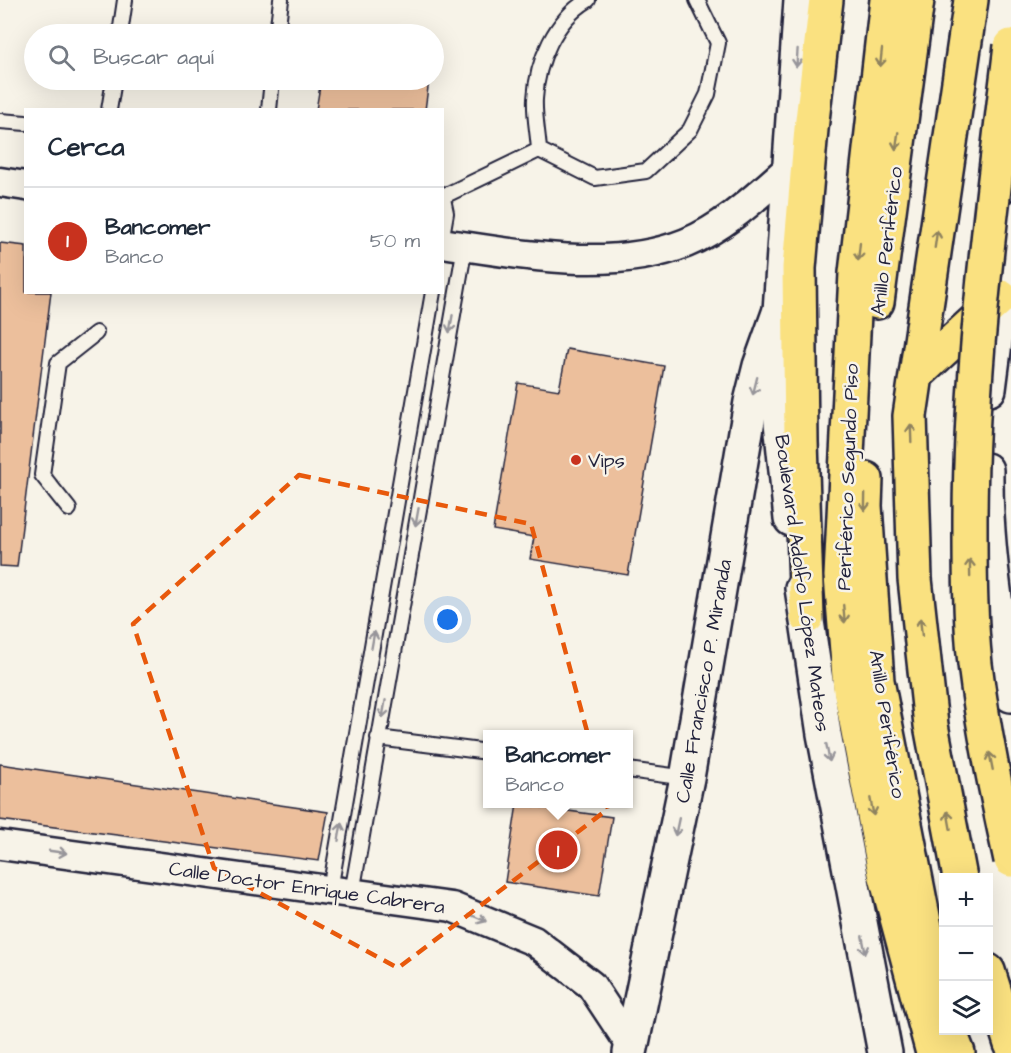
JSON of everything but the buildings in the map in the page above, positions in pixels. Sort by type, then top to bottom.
[{"type":"highway","points":[[807,617],[801,442],[799,268],[811,129],[826,0]]},
{"type":"highway","name":"Periférico Segundo Piso","points":[[887,0],[856,273],[841,576],[850,689],[885,873],[933,1053]]},
{"type":"highway","name":"Anillo Periférico","points":[[917,0],[879,275],[865,506],[877,681],[939,991]]},
{"type":"highway","points":[[959,873],[931,725],[915,579],[910,416],[971,0]]},
{"type":"highway","points":[[1011,46],[973,376],[970,574],[975,662],[989,756],[1011,860]]},
{"type":"highway","points":[[916,375],[1001,297]]},
{"type":"highway","points":[[991,981],[1011,1044]]},
{"type":"highway","points":[[952,1035],[958,1053]]},
{"type":"main road","name":"Boulevard Adolfo López Mateos","points":[[801,0],[780,311],[781,422],[787,494],[824,734],[885,1053]]},
{"type":"main road","points":[[1011,218],[988,396],[986,506],[1004,656],[1011,695]]},
{"type":"main road","name":"Calle Francisco P. Miranda","points":[[631,1050],[687,778],[751,402],[759,366],[780,311]]},
{"type":"street","points":[[450,242],[580,259],[635,256],[687,243],[739,212],[789,168]]},
{"type":"street","points":[[0,182],[24,186]]},
{"type":"street","name":"Calle Doctor Enrique Cabrera","points":[[0,844],[452,907],[534,941],[591,985],[631,1050]]},
{"type":"lane","points":[[121,24],[125,0]]},
{"type":"lane","points":[[278,24],[281,0]]},
{"type":"lane","points":[[539,150],[535,99],[544,53],[574,9],[588,0]]},
{"type":"lane","points":[[539,150],[595,177],[626,174],[646,171],[690,130],[708,94],[718,43],[697,0]]},
{"type":"lane","points":[[109,108],[112,90]]},
{"type":"lane","points":[[269,108],[271,90]]},
{"type":"lane","points":[[0,121],[24,123]]},
{"type":"lane","points":[[444,195],[539,150]]},
{"type":"lane","points":[[444,201],[450,242],[444,283]]},
{"type":"lane","points":[[341,891],[433,294]]},
{"type":"lane","points":[[341,891],[378,738],[442,294]]},
{"type":"lane","points":[[69,509],[42,475],[58,363],[96,333]]},
{"type":"lane","points":[[378,738],[483,751]]},
{"type":"lane","points":[[633,771],[687,778]]},
{"type":"highlighted area","points":[[299,475],[531,524],[608,809],[398,968],[214,868],[133,624]]},
{"type":"place","name":"Vips","points":[[576,460]]},
{"type":"place","name":"Bancomer","points":[[558,850]]}]
